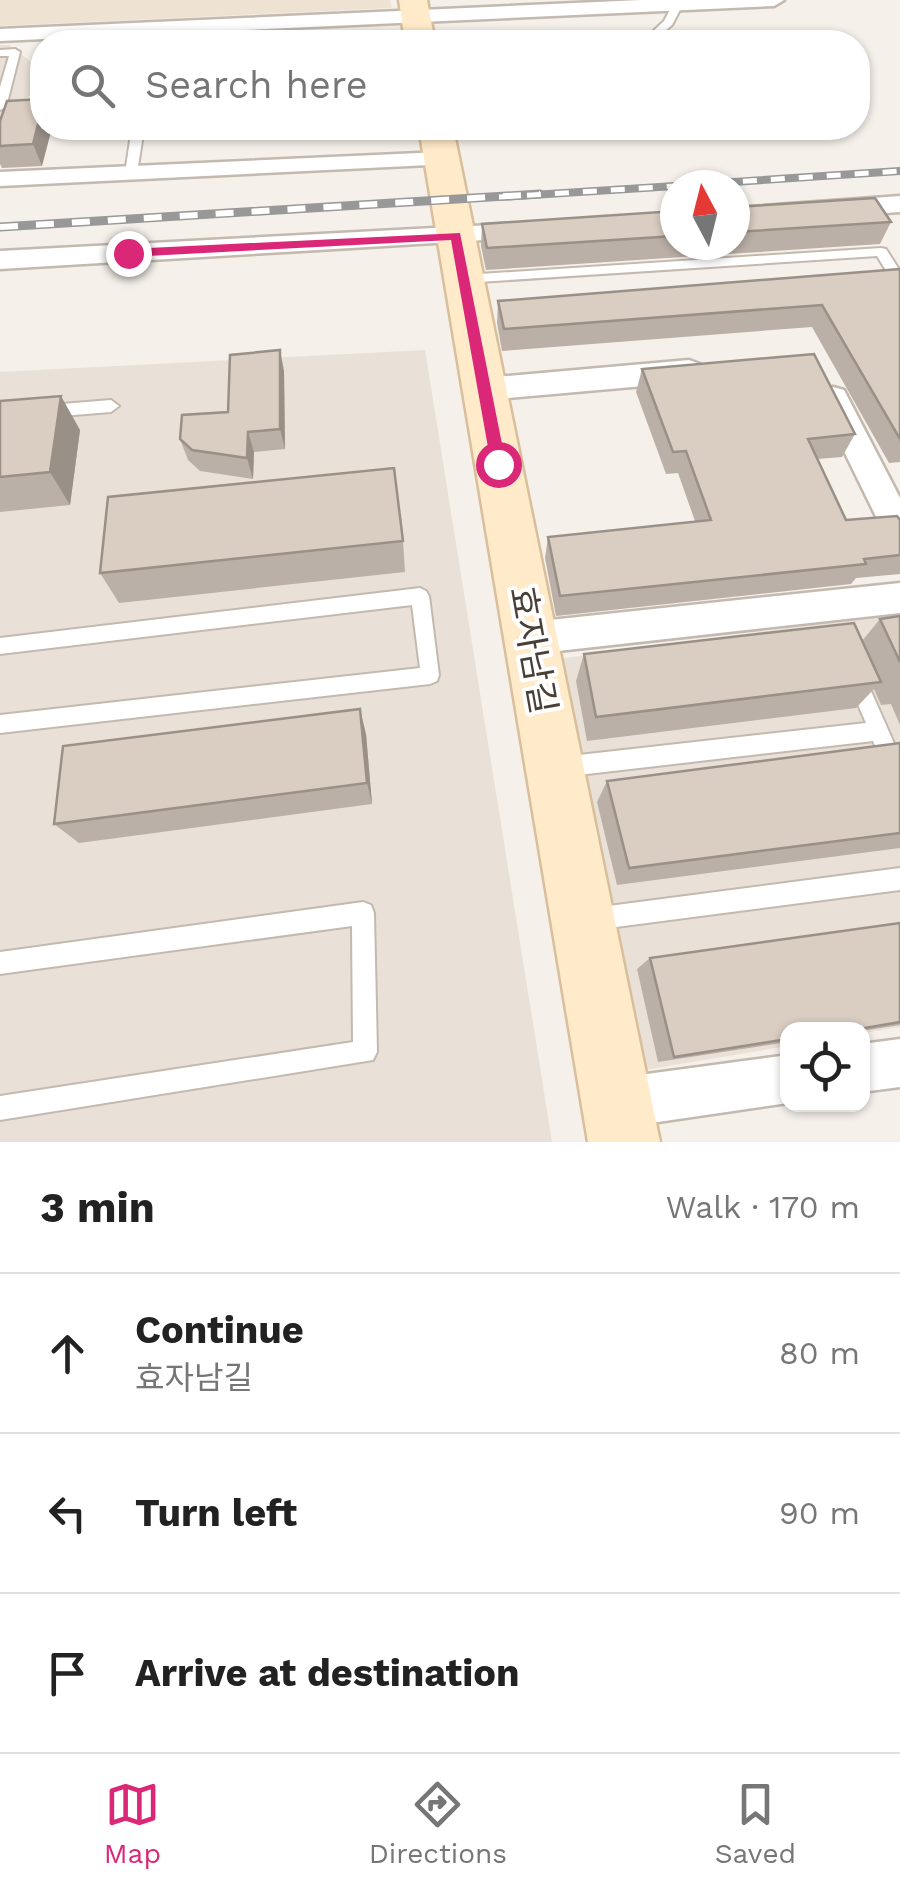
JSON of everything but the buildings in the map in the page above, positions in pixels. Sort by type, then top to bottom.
[{"type":"street","points":[[246,30],[644,3],[774,0]]},
{"type":"street","points":[[0,36],[30,36]]},
{"type":"street","name":"효자남길","points":[[0,180],[131,173],[438,143],[470,286],[484,389],[620,1122]]},
{"type":"street","points":[[750,215],[900,204]]},
{"type":"street","points":[[0,260],[470,286],[556,229]]},
{"type":"street","points":[[484,389],[716,368]]},
{"type":"street","points":[[822,377],[900,531]]},
{"type":"street","points":[[530,638],[829,615],[900,598]]},
{"type":"street","points":[[870,1067],[900,1063]]},
{"type":"street","points":[[620,1122],[780,1081]]},
{"type":"lane","points":[[660,30],[678,4]]},
{"type":"lane","points":[[0,52],[15,52],[0,108]]},
{"type":"lane","points":[[131,173],[136,140]]},
{"type":"lane","points":[[470,286],[881,252],[900,283],[880,285]]},
{"type":"lane","points":[[0,415],[111,406]]},
{"type":"lane","points":[[0,646],[420,596],[430,675],[0,724]]},
{"type":"lane","points":[[848,660],[900,780]]},
{"type":"lane","points":[[554,768],[879,731]]},
{"type":"lane","points":[[583,921],[900,879]]},
{"type":"lane","points":[[0,963],[363,913],[365,1052],[0,1108]]},
{"type":"shaded area","points":[[0,0],[390,0],[392,8],[0,26]]},
{"type":"shaded area","points":[[0,45],[9,45],[30,61],[30,95],[0,125]]},
{"type":"shaded area","points":[[425,350],[552,1142],[0,1142],[0,372]]},
{"type":"shaded area","points":[[900,613],[900,1027],[870,1032],[870,1022],[780,1022],[780,1047],[645,1070],[558,659]]},
{"type":"railway","points":[[750,181],[900,171]]},
{"type":"railway","points":[[499,197],[660,187]]},
{"type":"railway","points":[[0,227],[540,194]]},
{"type":"route","points":[[128,253],[456,236],[498,464]]}]
